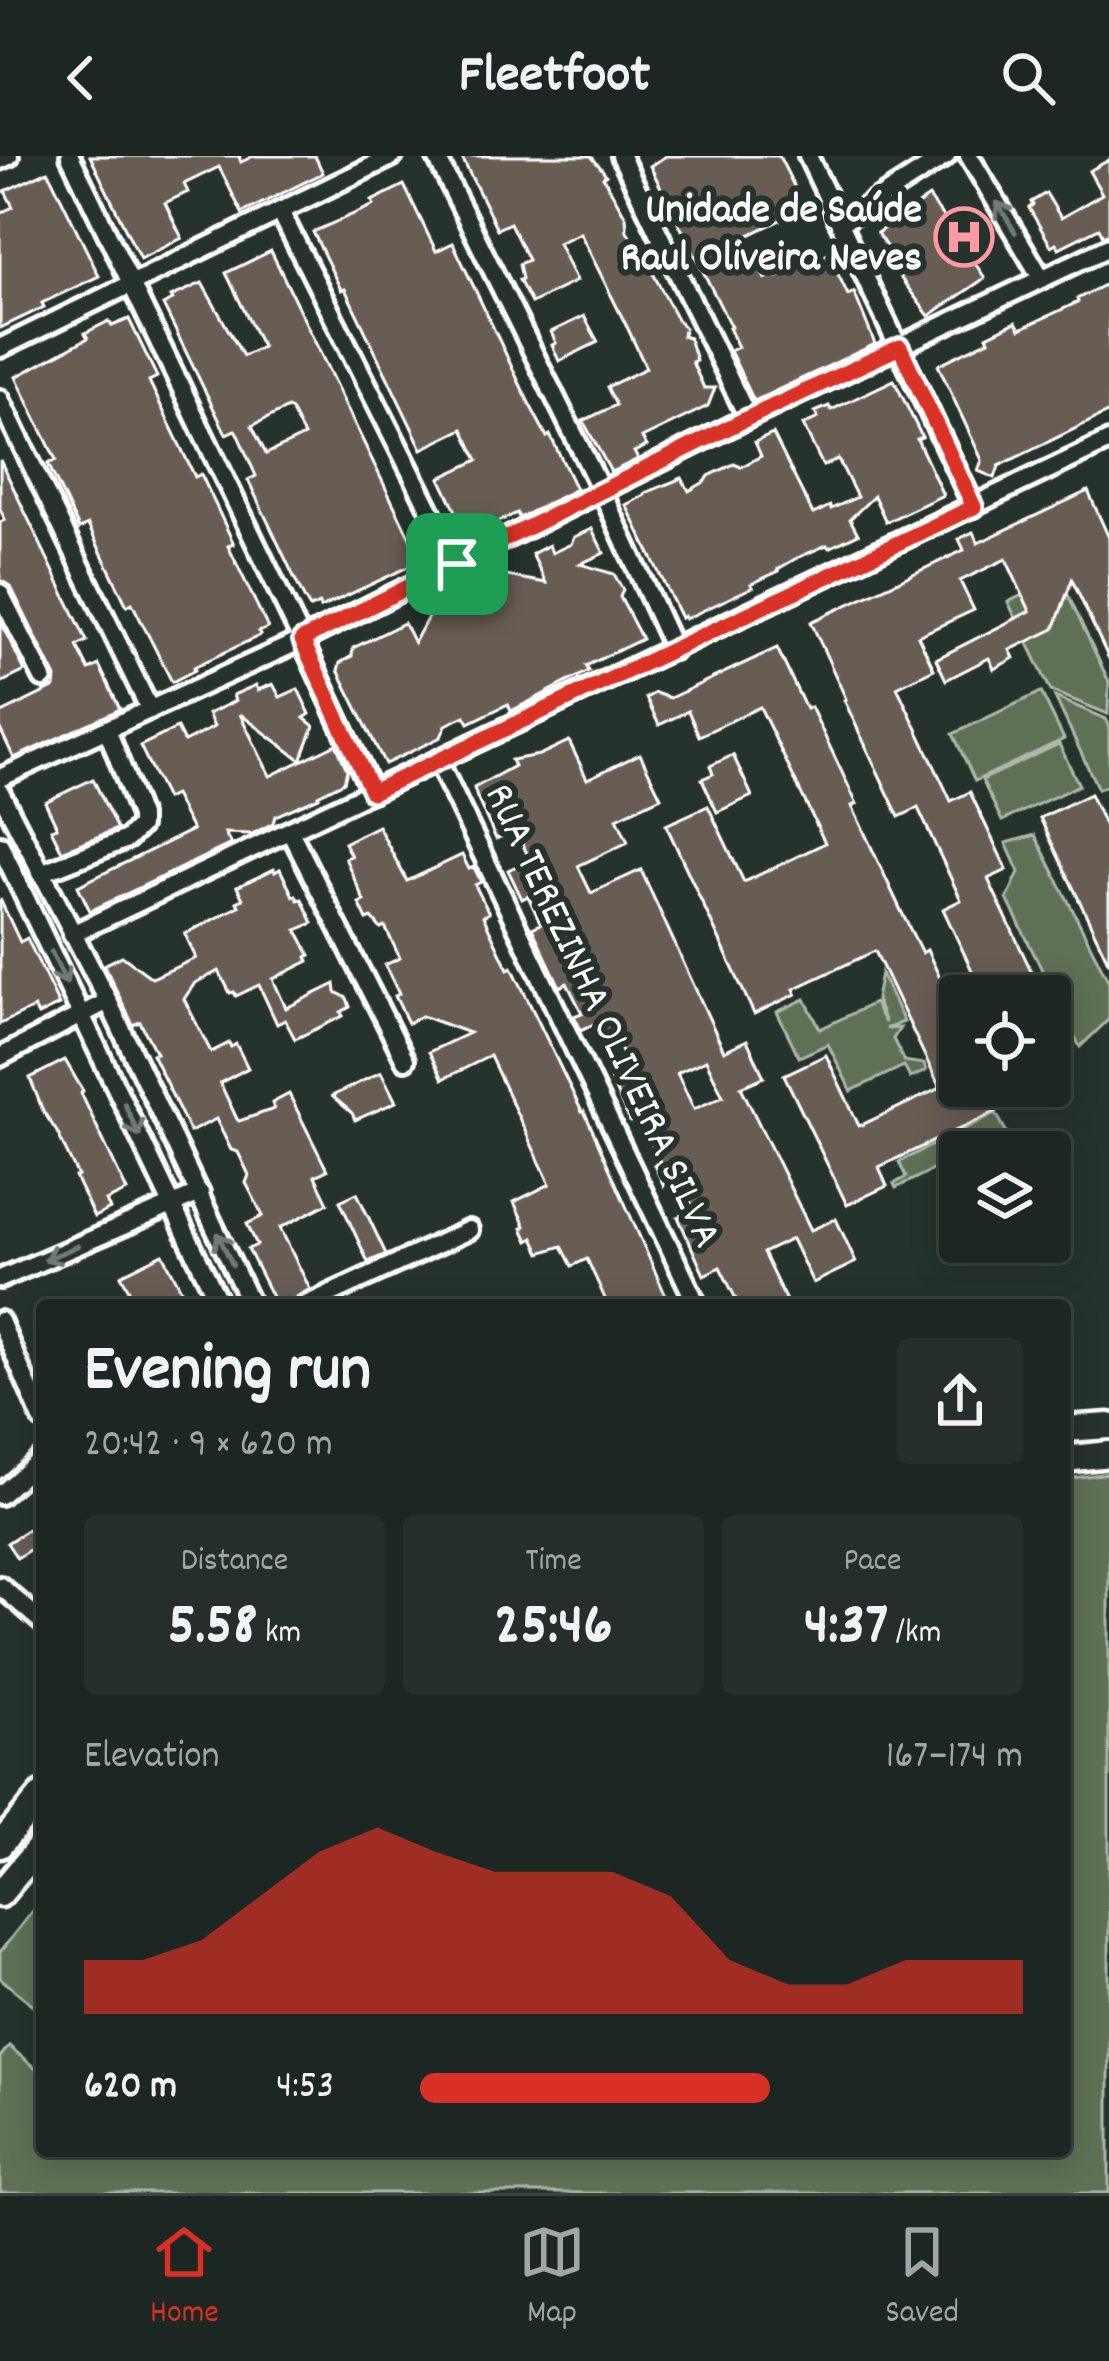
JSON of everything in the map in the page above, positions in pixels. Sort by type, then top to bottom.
[{"type":"main road","points":[[1071,1429],[1109,1426]]},
{"type":"main road","points":[[1071,1458],[1109,1454]]},
{"type":"main road","points":[[0,1845],[36,1802]]},
{"type":"main road","points":[[0,1894],[36,1851]]},
{"type":"street","points":[[0,160],[9,156]]},
{"type":"street","points":[[70,156],[372,792]]},
{"type":"street","points":[[0,348],[393,156]]},
{"type":"street","points":[[436,156],[602,492],[674,650]]},
{"type":"street","points":[[621,156],[748,418]]},
{"type":"street","points":[[808,156],[974,507]]},
{"type":"street","points":[[840,223],[946,156]]},
{"type":"street","points":[[969,156],[1042,279]]},
{"type":"street","points":[[280,211],[457,564]]},
{"type":"street","points":[[0,778],[302,640],[748,418],[1109,247]]},
{"type":"street","points":[[0,399],[150,710]]},
{"type":"street","points":[[72,934],[1109,441]]},
{"type":"street","points":[[0,593],[43,678]]},
{"type":"street","points":[[41,873],[127,839],[140,826],[106,729]]},
{"type":"street","name":"RUA TEREZINHA OLIVEIRA SILVA","points":[[438,761],[694,1299]]},
{"type":"street","points":[[0,792],[108,1001],[248,1299]]},
{"type":"street","points":[[290,831],[405,1060]]},
{"type":"street","points":[[0,845],[217,1299]]},
{"type":"street","points":[[0,1057],[108,1001]]},
{"type":"street","points":[[0,1279],[200,1193]]},
{"type":"street","points":[[318,1299],[469,1230]]},
{"type":"street","points":[[0,1321],[36,1404]]},
{"type":"street","points":[[0,1495],[36,1463]]},
{"type":"street","points":[[0,1586],[36,1617]]},
{"type":"green space","points":[[1061,580],[1109,682],[1108,714],[1051,691],[1008,602]]},
{"type":"green space","points":[[1041,692],[1064,739],[975,781],[953,734]]},
{"type":"green space","points":[[1055,697],[1106,719],[1109,785],[1098,789]]},
{"type":"green space","points":[[1059,744],[1079,785],[1002,821],[982,780]]},
{"type":"green space","points":[[1035,835],[1109,982],[1109,1019],[1080,1047],[1071,1029],[1071,975],[1044,975],[1007,899],[1019,872],[1006,843]]},
{"type":"green space","points":[[881,973],[904,1022],[886,1029],[900,1028],[893,1039],[904,1061],[924,1064],[926,1071],[910,1078],[904,1066],[851,1091],[828,1044],[799,1057],[777,1012],[805,999],[820,1029],[874,1003],[885,1023],[876,999]]},
{"type":"green space","points":[[996,1113],[1006,1131],[960,1131]]},
{"type":"green space","points":[[939,1142],[939,1166],[896,1188],[894,1184],[906,1177],[899,1162]]},
{"type":"green space","points":[[1109,1473],[1109,2193],[0,2193],[0,2057],[9,2046],[36,2069],[36,2157],[1071,2157],[1071,1478]]},
{"type":"green space","points":[[36,1906],[36,2007],[0,1978],[0,1952]]},
{"type":"building","points":[[90,156],[241,156],[241,162],[254,156],[315,156],[323,173],[242,213],[219,167],[184,184],[188,192],[165,203],[182,238],[140,259]]},
{"type":"building","points":[[461,156],[591,156],[606,175],[626,217],[627,231],[685,328],[682,336],[689,338],[696,360],[692,362],[704,388],[715,388],[708,406],[642,438],[647,446],[634,452],[638,459],[611,472],[583,421],[616,405],[607,387],[646,368],[629,331],[580,233],[558,243],[576,281],[531,303],[519,280],[519,264],[528,260],[510,223],[497,229]]},
{"type":"building","points":[[666,156],[779,156],[805,208],[745,237],[765,279],[828,253],[848,295],[854,292],[875,344],[754,401],[730,351],[738,347],[731,327],[650,166]]},
{"type":"building","points":[[1109,160],[1109,234],[1103,236],[1099,228],[1059,248],[1056,243],[1051,246],[1029,208],[1031,202],[1046,193],[1061,218],[1102,194],[1089,171]]},
{"type":"building","points":[[48,171],[99,276],[0,328],[0,213],[13,207],[5,191]]},
{"type":"building","points":[[404,185],[436,251],[453,243],[576,489],[519,518],[517,513],[468,536],[440,478],[478,460],[463,429],[422,449],[313,232],[374,205],[372,201]]},
{"type":"building","points":[[929,197],[953,231],[961,227],[970,237],[962,244],[985,278],[929,316],[893,268],[898,264],[877,233]]},
{"type":"building","points":[[271,251],[421,561],[320,608],[319,604],[310,608],[304,598],[248,480],[256,476],[237,433],[226,434],[163,305],[202,283],[243,356],[262,347],[226,273]],"holes":[[[291,410],[304,436],[266,454],[252,426]]]},
{"type":"building","points":[[1104,285],[1109,295],[1109,412],[999,466],[995,478],[978,471],[982,460],[938,365],[1016,322],[1020,329]]},
{"type":"building","points":[[584,316],[598,342],[559,361],[551,332]]},
{"type":"building","points":[[129,319],[157,377],[149,381],[195,477],[201,474],[234,544],[228,546],[268,628],[172,682],[132,603],[127,606],[88,525],[79,529],[48,464],[56,460],[16,377],[88,338],[85,333],[109,321],[112,326]]},
{"type":"building","points":[[894,380],[943,495],[886,522],[874,496],[850,519],[858,534],[795,559],[751,584],[753,587],[681,618],[626,505],[682,478],[689,491],[734,464],[741,467],[761,456],[755,442],[773,434],[813,514],[857,497],[838,459],[823,466],[803,425],[818,418],[815,412],[829,406],[831,410]]},
{"type":"building","points":[[0,460],[87,641],[77,646],[89,670],[99,665],[120,709],[14,758],[0,729],[0,714],[55,687],[56,678],[11,587],[0,580],[0,522],[5,520],[0,509]]},
{"type":"building","points":[[1088,491],[1109,538],[1109,659],[1072,580],[1054,629],[1010,650],[1014,658],[994,669],[989,658],[946,680],[936,659],[1030,611],[1006,559],[960,581],[974,610],[918,636],[934,669],[897,687],[951,801],[970,792],[1007,870],[988,879],[1033,975],[974,975],[943,909],[961,900],[918,808],[899,817],[811,622],[964,550],[959,539],[973,532],[978,543]]},
{"type":"building","points":[[592,529],[604,553],[580,564],[614,574],[642,639],[511,711],[508,704],[469,723],[465,716],[446,725],[441,737],[385,764],[338,670],[352,656],[353,648],[404,623],[414,643],[428,617],[458,602],[473,606],[474,593],[507,576],[546,583],[532,554],[549,545],[552,553]]},
{"type":"building","points":[[0,621],[25,671],[0,683]]},
{"type":"building","points":[[777,648],[857,804],[852,806],[904,917],[939,976],[939,1086],[875,951],[794,989],[796,994],[754,1014],[666,825],[708,806],[744,882],[825,843],[760,707],[699,736],[688,711],[659,725],[646,698],[655,693],[670,698]]},
{"type":"building","points":[[273,684],[280,697],[298,689],[310,714],[304,718],[314,726],[301,760],[240,714],[270,776],[336,744],[347,770],[344,782],[275,816],[273,823],[252,834],[225,833],[231,844],[90,911],[78,886],[192,830],[174,795],[166,799],[140,746],[177,728],[184,742],[214,727],[208,714],[235,701],[233,695]]},
{"type":"building","points":[[569,741],[587,779],[640,754],[661,797],[617,818],[628,842],[578,866],[591,893],[641,870],[724,1051],[747,1040],[764,1077],[741,1087],[811,1230],[836,1219],[856,1262],[813,1283],[792,1239],[763,1253],[785,1299],[736,1299],[720,1267],[704,1275],[678,1217],[694,1209],[680,1179],[664,1186],[654,1165],[660,1162],[639,1118],[630,1122],[607,1072],[627,1063],[613,1033],[601,1039],[594,1024],[581,1030],[574,1016],[582,1013],[567,983],[560,987],[532,928],[541,924],[508,870],[530,860],[516,830],[496,839],[477,798],[474,788],[514,766],[511,760],[539,755]],"holes":[[[706,1060],[723,1096],[694,1109],[677,1073]]]},
{"type":"building","points":[[733,755],[752,796],[717,812],[702,779],[713,774],[710,766]]},
{"type":"building","points":[[93,779],[117,829],[62,851],[45,802]]},
{"type":"building","points":[[1090,794],[1109,835],[1109,963],[1040,818]]},
{"type":"building","points":[[378,826],[407,881],[462,855],[469,869],[474,867],[481,882],[475,885],[489,913],[483,916],[584,1111],[665,1294],[655,1299],[605,1299],[587,1259],[572,1266],[562,1246],[540,1253],[533,1238],[528,1241],[514,1202],[550,1184],[490,1056],[443,1079],[429,1052],[469,1033],[422,1016],[408,1023],[385,965],[400,958],[385,927],[381,929],[372,918],[367,920],[344,843]]},
{"type":"building","points":[[280,869],[313,923],[297,930],[309,961],[273,979],[286,1008],[335,984],[350,1007],[341,1012],[343,1016],[295,1039],[285,1020],[277,1024],[259,985],[236,996],[219,971],[195,983],[184,999],[211,1052],[236,1044],[248,1068],[220,1083],[237,1119],[274,1109],[272,1103],[289,1094],[327,1170],[315,1176],[328,1203],[280,1228],[310,1289],[295,1299],[273,1299],[248,1249],[257,1245],[247,1224],[263,1216],[246,1183],[249,1175],[238,1152],[231,1150],[216,1119],[190,1132],[152,1054],[156,1053],[140,1022],[133,1025],[104,965],[122,956],[152,978],[196,958],[185,934],[239,906],[237,902],[243,899],[237,887]]},
{"type":"building","points":[[0,899],[20,942],[27,938],[59,1005],[38,1015],[34,1008],[0,1024]]},
{"type":"building","points":[[826,1055],[859,1126],[939,1088],[939,1107],[995,1107],[997,1111],[955,1131],[939,1131],[939,1139],[879,1167],[887,1186],[847,1205],[784,1075]]},
{"type":"building","points":[[65,1060],[127,1191],[106,1201],[110,1209],[94,1217],[30,1078]]},
{"type":"building","points":[[381,1072],[396,1102],[355,1120],[332,1096]]},
{"type":"building","points":[[357,1193],[386,1254],[368,1262],[340,1201]]},
{"type":"building","points":[[163,1254],[186,1299],[134,1299],[121,1275]]},
{"type":"building","points":[[36,1524],[36,1554],[32,1548],[17,1558],[7,1543]]},
{"type":"place","name":"Unidade de Saúde Raul Oliveira Neves","points":[[964,237]]},
{"type":"route","points":[[900,347],[974,507],[372,792],[302,640],[457,564],[900,347]]}]
